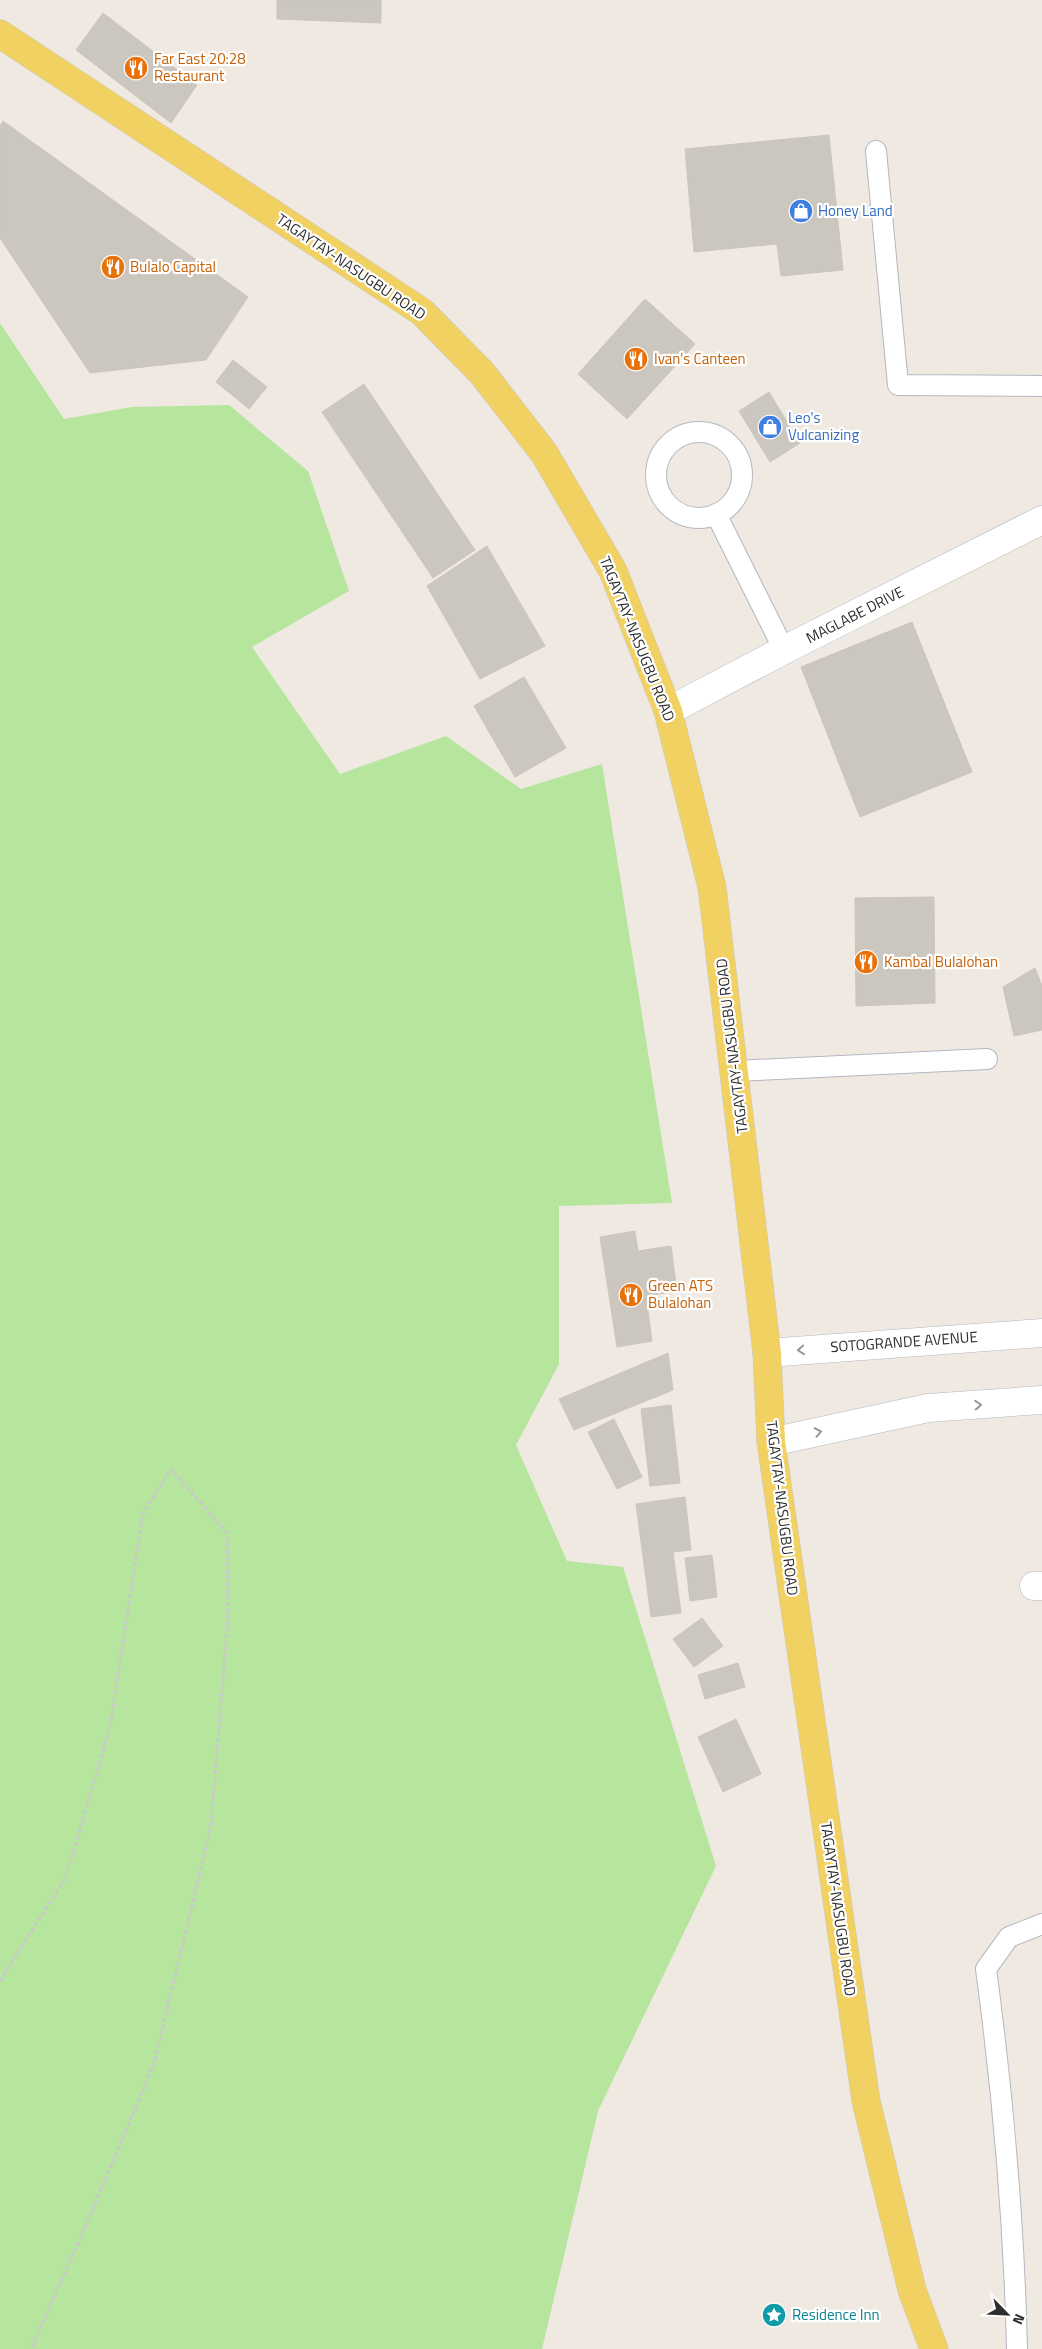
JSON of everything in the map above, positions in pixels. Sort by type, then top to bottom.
[{"type":"main road","name":"TAGAYTAY-NASUGBU ROAD","points":[[0,34],[422,312],[482,373],[544,453],[613,571],[668,712],[712,887],[767,1353],[771,1442],[866,2101],[912,2290],[934,2349]]},
{"type":"street","name":"MAGLABE DRIVE","points":[[668,712],[784,650],[1042,520]]},
{"type":"street","name":"SOTOGRANDE AVENUE","points":[[767,1353],[1042,1333]]},
{"type":"street","points":[[771,1442],[928,1408],[1042,1400]]},
{"type":"lane","points":[[876,151],[898,385],[1042,386]]},
{"type":"lane","points":[[699,432],[713,434],[726,442],[736,453],[741,466],[742,481],[737,495],[728,507],[716,514],[702,518],[689,517],[676,512],[666,503],[659,491],[656,478],[658,464],[672,441],[684,434],[699,432]]},
{"type":"lane","points":[[716,514],[784,650]]},
{"type":"lane","points":[[735,1071],[986,1059]]},
{"type":"lane","points":[[1017,2349],[1015,2284],[1000,2070],[986,1969],[1009,1937],[1042,1924]]},
{"type":"path","points":[[0,1982],[66,1877],[110,1727],[143,1513],[171,1470],[227,1533],[228,1618],[211,1826],[154,2064],[89,2218],[30,2349]]},
{"type":"green space","points":[[0,323],[64,419],[132,407],[229,405],[308,471],[349,591],[252,647],[340,774],[446,736],[521,789],[602,764],[672,1203],[559,1206],[559,1364],[516,1445],[567,1561],[623,1567],[716,1866],[598,2111],[542,2349],[0,2349]]},
{"type":"building","points":[[277,0],[381,0],[381,23],[277,19]]},
{"type":"building","name":"Far East 20:28 Restaurant","points":[[103,13],[197,85],[171,123],[76,50]]},
{"type":"building","name":"Bulalo Capital","points":[[3,121],[248,297],[206,360],[90,373],[0,238],[0,126]]},
{"type":"building","points":[[829,135],[843,270],[781,276],[777,244],[694,252],[685,149]]},
{"type":"building","name":"Ivan's Canteen","points":[[645,299],[695,344],[627,419],[578,374]]},
{"type":"building","points":[[233,360],[267,387],[249,409],[216,382]]},
{"type":"building","points":[[364,384],[475,550],[433,578],[322,412]]},
{"type":"building","name":"Leo's Vulcanizing","points":[[769,392],[800,443],[770,462],[739,411]]},
{"type":"building","points":[[487,546],[545,646],[480,679],[427,586]]},
{"type":"building","points":[[912,622],[972,772],[860,817],[801,667]]},
{"type":"building","points":[[524,677],[566,748],[515,777],[474,706]]},
{"type":"building","points":[[934,897],[935,1003],[856,1006],[855,898]]},
{"type":"building","points":[[1035,968],[1042,986],[1042,1030],[1014,1036],[1003,987]]},
{"type":"building","points":[[635,1231],[638,1251],[671,1246],[677,1291],[646,1296],[652,1341],[617,1347],[600,1237]]},
{"type":"building","points":[[668,1353],[673,1390],[574,1430],[559,1399]]},
{"type":"building","points":[[671,1405],[680,1483],[650,1486],[641,1409]]},
{"type":"building","points":[[614,1419],[642,1477],[617,1489],[588,1432]]},
{"type":"building","points":[[685,1497],[691,1550],[673,1552],[681,1613],[651,1617],[636,1504]]},
{"type":"building","points":[[712,1555],[717,1597],[690,1601],[685,1558]]},
{"type":"building","points":[[702,1618],[723,1646],[694,1667],[673,1639]]},
{"type":"building","points":[[738,1663],[745,1687],[705,1699],[698,1675]]},
{"type":"building","points":[[736,1719],[761,1774],[723,1792],[698,1737]]},
{"type":"place","name":"Far East 20:28 Restaurant","points":[[136,68]]},
{"type":"place","name":"Honey Land","points":[[801,211]]},
{"type":"place","name":"Bulalo Capital","points":[[113,267]]},
{"type":"place","name":"Ivan's Canteen","points":[[636,359]]},
{"type":"place","name":"Leo's Vulcanizing","points":[[770,427]]},
{"type":"place","name":"Kambal Bulalohan","points":[[866,962]]},
{"type":"place","name":"Green ATS Bulalohan","points":[[631,1295]]},
{"type":"place","name":"Residence Inn","points":[[774,2315]]}]
